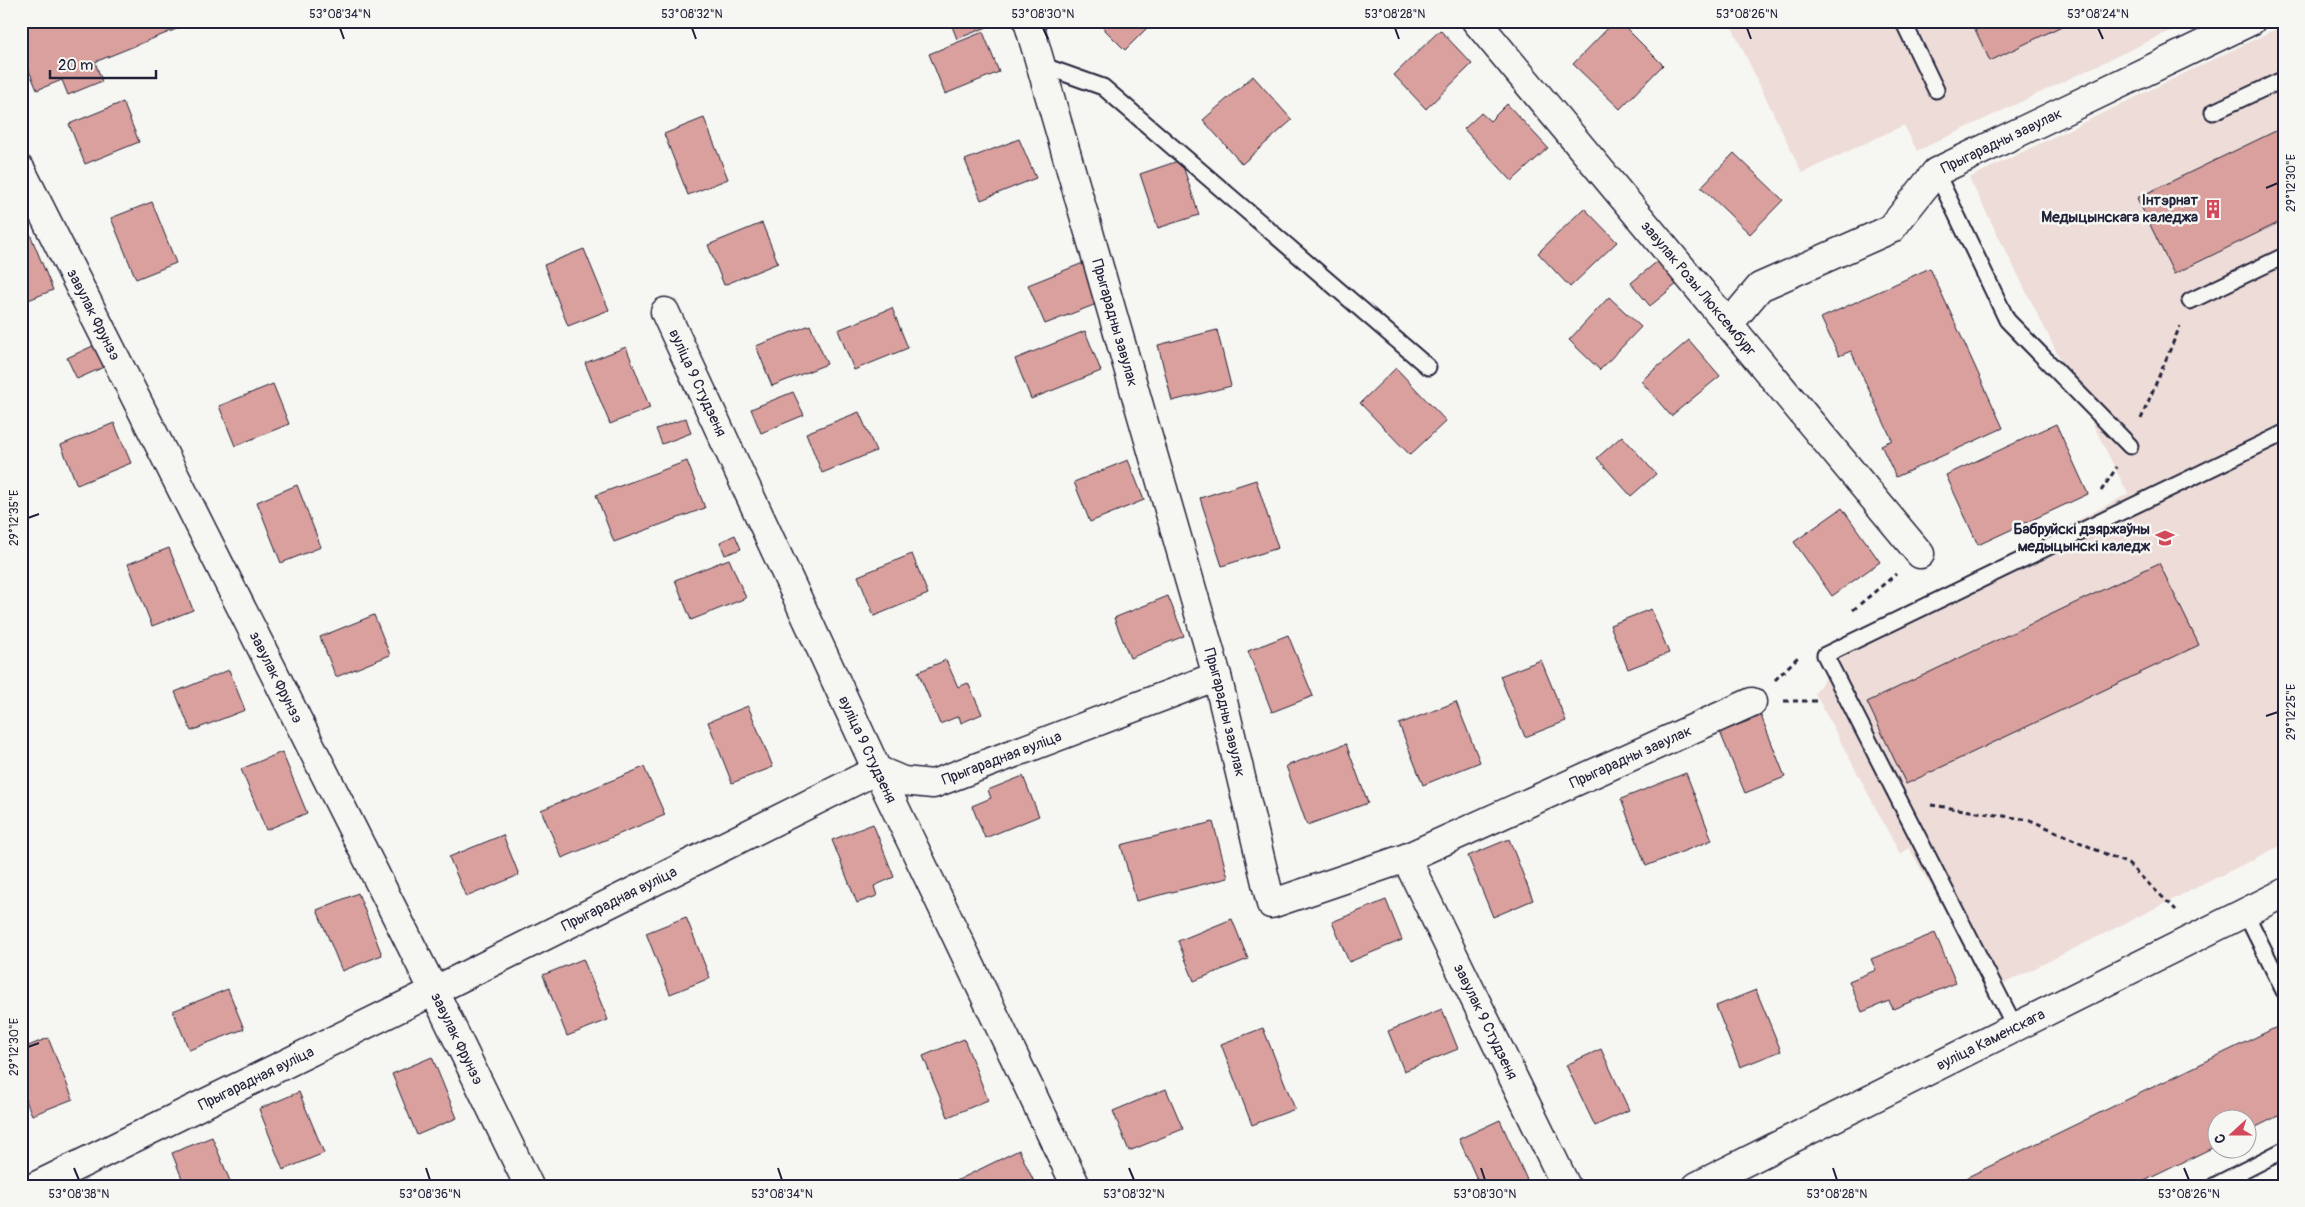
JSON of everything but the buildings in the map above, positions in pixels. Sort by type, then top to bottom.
[{"type":"street","name":"Прыгарадны завулак","points":[[1028,21],[1217,676],[1271,904],[1406,858],[1752,702]]},
{"type":"street","name":"завулак Розы Люксембург","points":[[1476,21],[1920,554]]},
{"type":"street","name":"Прыгарадны завулак","points":[[1728,325],[1760,287],[1891,229],[1936,172],[2251,21]]},
{"type":"street","name":"завулак Фрунзэ","points":[[21,170],[434,991],[528,1186]]},
{"type":"street","name":"вуліца 9 Студзеня","points":[[665,312],[876,770],[1076,1186]]},
{"type":"street","name":"Прыгарадная вуліца","points":[[36,1186],[434,991],[876,770],[903,781],[933,784],[1217,676]]},
{"type":"street","name":"завулак 9 Студзеня","points":[[1406,858],[1566,1186]]},
{"type":"street","name":"вуліца Каменскага","points":[[1697,1186],[2284,894]]},
{"type":"lane","points":[[1903,21],[1936,90]]},
{"type":"lane","points":[[1041,65],[1103,87],[1428,367]]},
{"type":"lane","points":[[2213,112],[2284,79]]},
{"type":"lane","points":[[1936,172],[2007,320],[2130,446]]},
{"type":"lane","points":[[2190,301],[2284,256]]},
{"type":"lane","points":[[2015,1027],[1855,709],[1825,655],[2284,432]]},
{"type":"lane","points":[[2246,912],[2284,991]]},
{"type":"lane","points":[[2214,1186],[2284,1150]]},
{"type":"path","points":[[2097,498],[2130,446],[2190,301]]},
{"type":"path","points":[[1846,616],[1920,554]]},
{"type":"path","points":[[1752,702],[1801,654]]},
{"type":"path","points":[[1752,702],[1818,701],[1855,709]]},
{"type":"path","points":[[1901,801],[2030,820],[2128,864],[2202,934]]},
{"type":"shaded area","points":[[1729,21],[2191,21],[1917,151],[1904,125],[1802,173]]},
{"type":"shaded area","name":"Бабруйскі дзяржаўны медыцынскі каледж","points":[[2284,25],[2284,844],[1991,990],[1909,848],[1900,854],[1815,693],[1853,638],[2128,494],[1969,178]]},
{"type":"place","name":"Інтэрнат Медыцынскага каледжа","points":[[2213,209]]},
{"type":"place","name":"Бабруйскі дзяржаўны медыцынскі каледж","points":[[2165,538]]}]
